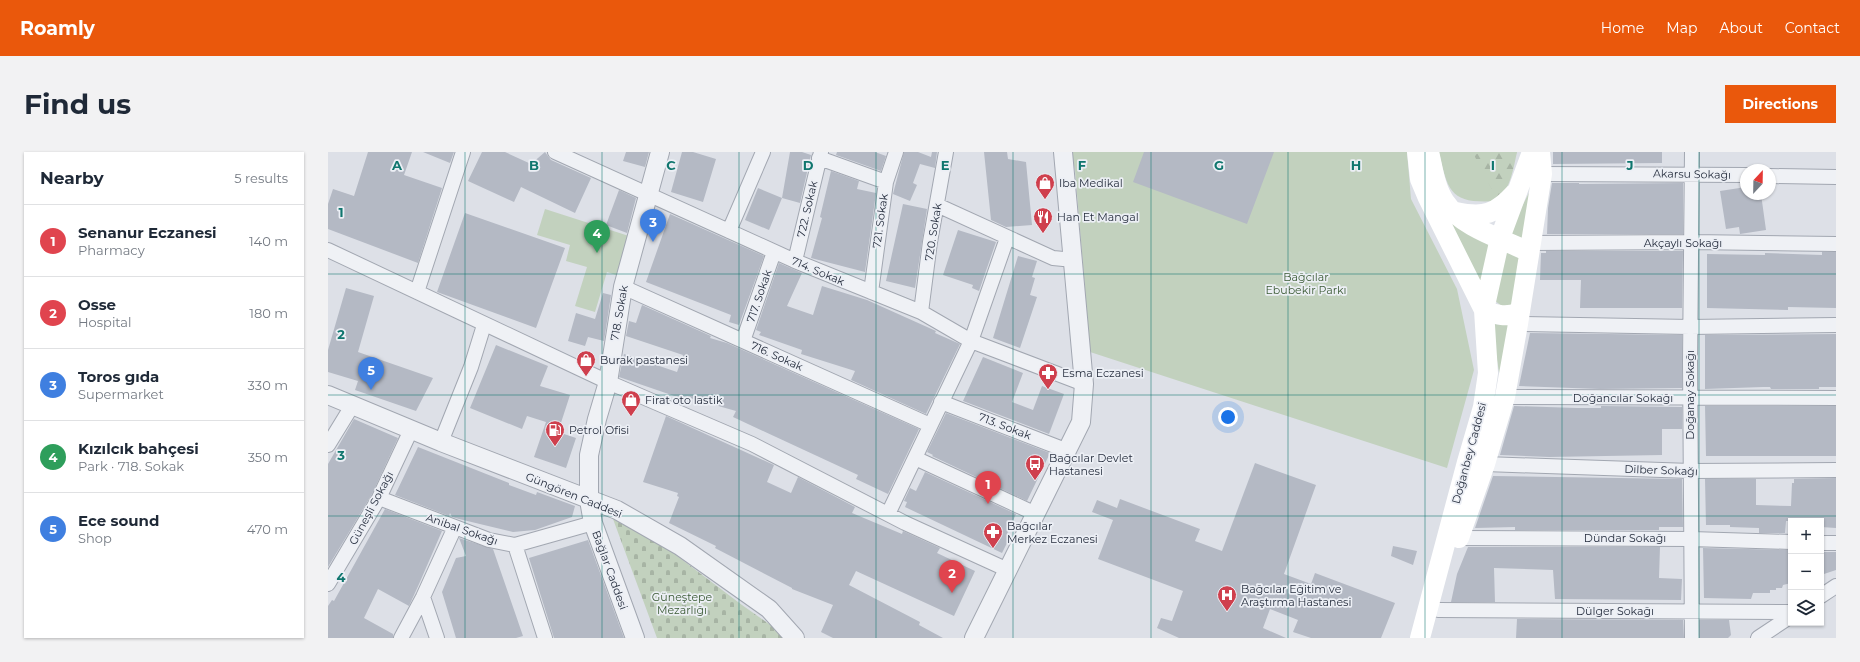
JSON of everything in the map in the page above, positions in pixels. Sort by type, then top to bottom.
[{"type":"main road","points":[[1418,152],[1420,179],[1484,310],[1497,315],[1519,318]]},
{"type":"main road","points":[[1429,152],[1439,190],[1445,202],[1453,211],[1473,226],[1500,238],[1530,247]]},
{"type":"main road","name":"Doğanbey Caddesi","points":[[1420,638],[1483,407],[1488,373],[1484,310],[1500,238],[1532,152]]},
{"type":"main road","name":"Doğanbey Caddesi","points":[[1431,638],[1458,538],[1485,464],[1505,397],[1542,174],[1540,152]]},
{"type":"main road","points":[[1453,211],[1481,215],[1495,212],[1506,204],[1518,190]]},
{"type":"street","points":[[417,292],[463,152]]},
{"type":"street","name":"714. Sokak","points":[[555,152],[774,252],[921,312],[971,341],[1084,384]]},
{"type":"street","name":"718. Sokak","points":[[589,500],[589,455],[596,419],[608,382],[623,287],[660,152]]},
{"type":"street","points":[[729,231],[762,152]]},
{"type":"street","name":"721. Sokak","points":[[871,292],[886,182],[896,152]]},
{"type":"street","name":"720. Sokak","points":[[921,312],[930,242],[946,152]]},
{"type":"street","name":"Doğanay Sokağı","points":[[1692,152],[1690,327],[1692,638]]},
{"type":"street","points":[[974,638],[1082,422],[1084,384],[1074,260],[1061,153]]},
{"type":"street","name":"722. Sokak","points":[[795,261],[820,155],[886,182]]},
{"type":"street","name":"Akarsu Sokağı","points":[[1542,174],[1740,175]]},
{"type":"street","points":[[1776,176],[1836,177]]},
{"type":"street","points":[[937,205],[1053,258],[1074,260]]},
{"type":"street","points":[[888,514],[971,341],[1006,241]]},
{"type":"street","name":"Akçaylı Sokağı","points":[[1530,247],[1692,242],[1836,244]]},
{"type":"street","points":[[328,254],[328,250],[484,325],[608,382],[752,444],[888,514],[1008,570]]},
{"type":"street","name":"717. Sokak","points":[[743,341],[774,252]]},
{"type":"street","name":"716. Sokak","points":[[623,287],[930,425]]},
{"type":"street","points":[[1519,318],[1690,327],[1836,325]]},
{"type":"street","points":[[441,442],[471,367],[484,325]]},
{"type":"street","name":"Güngören Caddesi","points":[[328,395],[441,442],[617,510],[680,546],[769,609],[795,638]]},
{"type":"street","name":"Doğancılar Sokağı","points":[[1505,397],[1690,399],[1836,398]]},
{"type":"street","name":"713. Sokak","points":[[942,402],[1068,451]]},
{"type":"street","points":[[328,445],[352,406]]},
{"type":"street","name":"Güneşli Sokağı","points":[[328,584],[378,498],[411,430]]},
{"type":"street","points":[[914,458],[1036,514]]},
{"type":"street","name":"Dilber Sokağı","points":[[1485,464],[1691,471],[1836,470]]},
{"type":"street","name":"Anibal Sokağı","points":[[378,498],[489,540],[515,545],[593,523]]},
{"type":"street","name":"Bağlar Caddesi","points":[[589,500],[593,523],[635,638]]},
{"type":"street","points":[[401,638],[423,597],[455,527]]},
{"type":"street","name":"Dündar Sokağı","points":[[1458,538],[1691,539],[1788,542]]},
{"type":"street","points":[[1824,543],[1836,543]]},
{"type":"street","points":[[515,545],[545,638]]},
{"type":"street","points":[[1824,594],[1836,586]]},
{"type":"street","points":[[423,597],[437,638]]},
{"type":"street","name":"Dülger Sokağı","points":[[1438,610],[1788,612]]},
{"type":"street","points":[[1758,638],[1788,618]]},
{"type":"green space","name":"Bağcılar Ebubekir Parkı","points":[[1071,152],[1407,152],[1411,199],[1457,289],[1474,370],[1447,468],[1087,351],[1085,289],[1075,170]]},
{"type":"green space","points":[[1439,152],[1517,152],[1498,201],[1471,201],[1461,198],[1449,187]]},
{"type":"green space","points":[[1483,152],[1517,152],[1509,184],[1498,201],[1474,155]]},
{"type":"green space","points":[[1531,189],[1526,242],[1507,235]]},
{"type":"green space","points":[[545,209],[632,237],[619,276],[607,272],[595,312],[575,306],[587,267],[566,261],[570,245],[537,235]]},
{"type":"green space","points":[[1450,220],[1490,243],[1480,289]]},
{"type":"green space","points":[[1502,252],[1519,254],[1513,306],[1503,307],[1494,300]]},
{"type":"green space","points":[[1491,324],[1512,325],[1500,378]]},
{"type":"green space","name":"Güneştepe Mezarlığı","points":[[613,519],[668,549],[742,605],[789,638],[657,638]]},
{"type":"building","points":[[368,152],[412,152],[404,175],[442,188],[418,263],[328,229],[328,204],[333,189],[354,196]]},
{"type":"building","points":[[423,152],[454,152],[450,163]]},
{"type":"building","points":[[482,152],[505,152],[531,164],[545,152],[551,160],[591,178],[575,213],[521,187],[514,202],[468,181]]},
{"type":"building","points":[[626,152],[649,152],[645,167],[623,161]]},
{"type":"building","points":[[682,152],[693,152],[716,159],[703,202],[671,192]]},
{"type":"building","points":[[790,152],[802,152],[811,155],[800,203],[782,198]]},
{"type":"building","points":[[837,152],[875,152],[886,156],[881,171],[836,155]]},
{"type":"building","points":[[904,152],[918,152],[931,157],[932,152],[937,152],[935,168],[920,164],[913,183],[917,185],[910,201],[893,194]]},
{"type":"building","points":[[984,152],[1007,152],[1008,159],[1026,162],[1032,225],[1006,227],[991,220]]},
{"type":"building","points":[[1144,152],[1274,152],[1247,224],[1133,182]]},
{"type":"building","points":[[1553,152],[1662,152],[1662,163],[1553,164]]},
{"type":"building","points":[[831,171],[859,181],[857,189],[876,193],[865,272],[811,258],[822,218],[820,217]]},
{"type":"building","points":[[1552,183],[1683,183],[1683,234],[1547,234],[1548,208]]},
{"type":"building","points":[[758,188],[782,198],[769,230],[745,220]]},
{"type":"building","points":[[1740,188],[1740,200],[1762,200],[1766,230],[1740,234],[1739,227],[1726,229],[1720,191]]},
{"type":"building","points":[[619,190],[636,198],[627,233],[606,225]]},
{"type":"building","points":[[903,204],[927,209],[915,288],[886,281]]},
{"type":"building","points":[[465,213],[565,248],[536,328],[437,292]]},
{"type":"building","points":[[670,214],[764,256],[739,325],[729,322],[731,315],[646,282]]},
{"type":"building","points":[[958,230],[996,242],[979,291],[972,288],[973,285],[943,275]]},
{"type":"building","points":[[1546,251],[1683,251],[1682,308],[1580,308],[1581,280],[1540,280],[1541,253],[1546,253]]},
{"type":"building","points":[[1822,252],[1836,252],[1836,308],[1788,307],[1788,310],[1707,308],[1707,254],[1765,255],[1765,253],[1822,255]]},
{"type":"building","points":[[1018,256],[1037,261],[1032,277],[1035,278],[1030,295],[1037,297],[1020,348],[993,338]]},
{"type":"building","points":[[779,263],[802,273],[787,306],[813,315],[822,286],[867,300],[936,331],[935,333],[960,344],[926,414],[851,380],[855,371],[801,354],[802,350],[759,335],[761,332],[756,330]]},
{"type":"building","points":[[346,288],[374,296],[358,352],[433,378],[416,411],[355,390],[358,381],[328,372],[328,350]]},
{"type":"building","points":[[603,293],[611,295],[604,341],[588,337],[585,346],[568,341],[576,313],[595,319]]},
{"type":"building","points":[[642,305],[711,336],[710,338],[727,343],[919,429],[888,494],[856,479],[858,475],[733,417],[736,411],[690,398],[689,401],[619,377],[624,354],[677,372],[683,355],[626,336],[629,321],[636,323]]},
{"type":"building","points":[[1530,333],[1682,335],[1682,388],[1600,389],[1519,386]]},
{"type":"building","points":[[1836,334],[1836,387],[1819,387],[1819,389],[1771,389],[1770,387],[1763,387],[1705,389],[1705,335]]},
{"type":"building","points":[[496,345],[548,366],[540,386],[570,395],[558,432],[576,438],[566,468],[534,457],[546,422],[527,416],[522,429],[470,408]]},
{"type":"building","points":[[983,357],[1023,373],[1012,402],[1033,410],[1042,386],[1064,394],[1049,434],[963,401]]},
{"type":"building","points":[[1514,406],[1577,408],[1601,408],[1601,406],[1682,407],[1682,429],[1662,429],[1662,455],[1549,457],[1500,455]]},
{"type":"building","points":[[1705,406],[1836,406],[1836,456],[1706,456]]},
{"type":"building","points":[[946,413],[1050,453],[1027,501],[932,456],[933,455],[927,452]]},
{"type":"building","points":[[666,416],[774,465],[767,482],[791,493],[798,477],[855,507],[852,513],[902,534],[903,531],[940,548],[937,553],[975,571],[954,616],[856,571],[849,585],[920,622],[919,625],[943,638],[833,638],[821,632],[833,605],[792,589],[715,548],[716,546],[669,523],[679,497],[677,496],[678,493],[643,482]]},
{"type":"building","points":[[354,419],[398,438],[372,494],[328,567],[328,464]]},
{"type":"building","points":[[418,447],[509,483],[509,485],[536,495],[537,492],[575,506],[572,517],[535,530],[513,532],[452,517],[450,513],[449,516],[395,495]]},
{"type":"building","name":"Bağcılar Eğitim ve Araştırma Hastanesi","points":[[1255,463],[1316,485],[1284,574],[1311,584],[1315,573],[1395,603],[1381,638],[1311,638],[1293,632],[1298,620],[1270,609],[1263,628],[1286,638],[1179,638],[1157,628],[1161,618],[1172,621],[1183,591],[1098,559],[1113,520],[1092,512],[1097,500],[1117,508],[1120,499],[1200,529],[1195,541],[1222,551]]},
{"type":"building","points":[[925,472],[1016,514],[1007,534],[1011,535],[1002,553],[905,507],[907,502],[904,501],[910,488],[916,491]]},
{"type":"building","points":[[1493,476],[1682,479],[1683,527],[1659,527],[1659,530],[1515,530],[1515,527],[1475,528]]},
{"type":"building","points":[[1836,478],[1836,528],[1824,527],[1824,518],[1788,518],[1788,521],[1786,521],[1785,533],[1759,533],[1759,528],[1730,527],[1730,525],[1706,525],[1705,479],[1756,479],[1756,505],[1791,506],[1792,483],[1794,483],[1794,479]]},
{"type":"building","points":[[385,509],[442,531],[419,584],[409,606],[378,589],[364,618],[393,634],[393,638],[328,638],[328,606],[332,600],[334,601]]},
{"type":"building","points":[[459,538],[493,549],[523,636],[516,638],[456,638],[442,592],[456,558],[466,556]]},
{"type":"building","points":[[588,540],[624,638],[554,638],[529,558]]},
{"type":"building","points":[[1393,546],[1417,551],[1413,565],[1391,556]]},
{"type":"building","points":[[1468,547],[1660,547],[1659,578],[1682,579],[1681,600],[1555,599],[1553,570],[1494,568],[1495,602],[1451,602],[1457,574]]},
{"type":"building","points":[[1703,548],[1788,550],[1788,584],[1783,585],[1782,588],[1770,590],[1770,593],[1753,593],[1751,599],[1704,598]]},
{"type":"building","points":[[1824,552],[1836,552],[1836,570],[1824,574]]},
{"type":"building","points":[[1517,619],[1683,620],[1684,638],[1516,638]]},
{"type":"building","points":[[1700,620],[1729,620],[1731,635],[1728,638],[1700,638]]},
{"type":"place","name":"Iba Medikal","points":[[1045,200]]},
{"type":"place","name":"Han Et Mangal","points":[[1043,234]]},
{"type":"place","name":"Toros gıda","points":[[653,242]]},
{"type":"place","name":"Kızılcık bahçesi","points":[[597,253]]},
{"type":"place","name":"Burak pastanesi","points":[[586,377]]},
{"type":"place","name":"Ece sound","points":[[371,390]]},
{"type":"place","name":"Esma Eczanesi","points":[[1048,390]]},
{"type":"place","name":"Firat oto lastik","points":[[631,417]]},
{"type":"place","name":"Petrol Ofisi","points":[[555,447]]},
{"type":"place","name":"Bağcılar Devlet Hastanesi","points":[[1035,481]]},
{"type":"place","name":"Senanur Eczanesi","points":[[988,504]]},
{"type":"place","name":"Bağcılar Merkez Eczanesi","points":[[993,549]]},
{"type":"place","name":"Osse","points":[[952,593]]},
{"type":"place","name":"Bağcılar Eğitim ve Araştırma Hastanesi","points":[[1227,612]]}]
